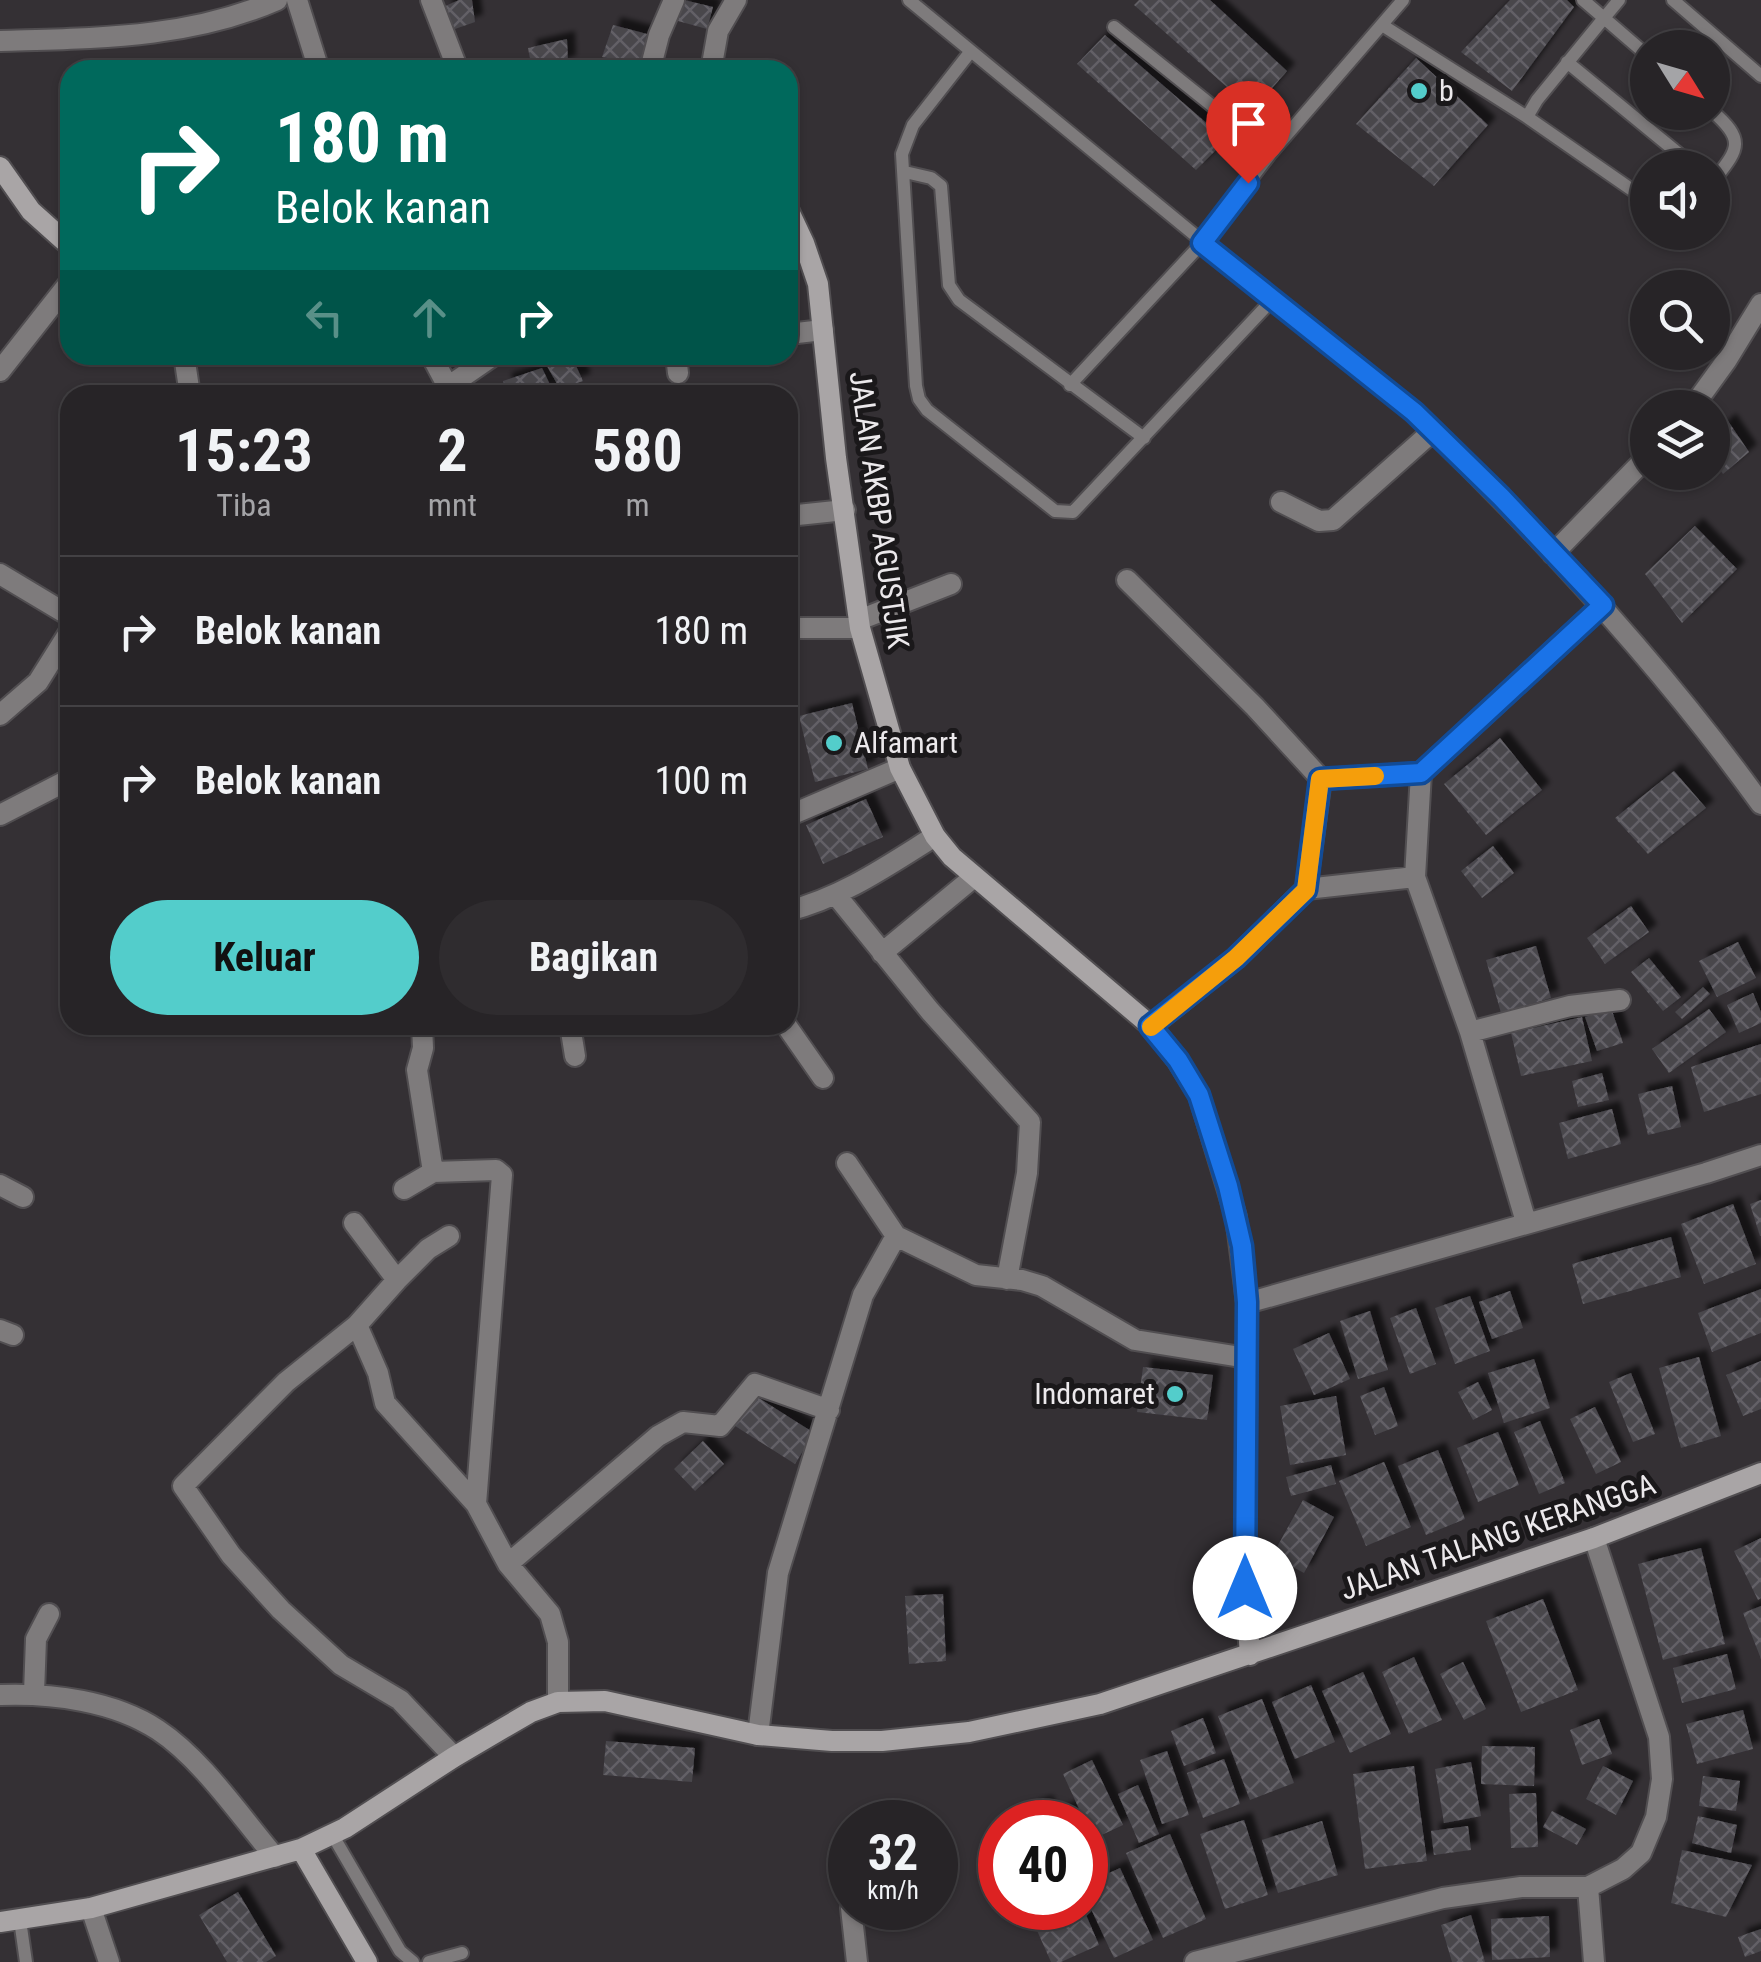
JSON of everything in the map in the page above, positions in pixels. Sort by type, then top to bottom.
[{"type":"street","points":[[0,41],[153,34],[194,27],[277,0]]},
{"type":"street","points":[[298,0],[316,60]]},
{"type":"street","points":[[431,0],[454,60]]},
{"type":"street","points":[[652,60],[674,0]]},
{"type":"street","points":[[713,60],[718,31],[736,0]]},
{"type":"street","points":[[0,166],[31,211],[60,237]]},
{"type":"street","name":"JALAN AKBP AGUSTJIK","points":[[798,231],[812,262],[824,330],[860,624],[900,768],[935,836],[974,877],[1150,1026],[1188,1076],[1206,1114],[1236,1217],[1247,1302],[1245,1588],[1250,1655]]},
{"type":"street","points":[[0,371],[60,295]]},
{"type":"street","points":[[1705,390],[1761,304]]},
{"type":"street","points":[[798,333],[824,330]]},
{"type":"street","points":[[449,385],[479,365]]},
{"type":"street","points":[[1281,502],[1319,521],[1333,520],[1434,431],[1603,605],[1710,733],[1761,804]]},
{"type":"street","points":[[1552,554],[1630,474]]},
{"type":"street","points":[[798,515],[845,510]]},
{"type":"street","points":[[0,574],[60,610]]},
{"type":"street","points":[[1127,580],[1255,707],[1320,779],[1306,890]]},
{"type":"street","points":[[798,627],[860,624],[950,584]]},
{"type":"street","points":[[1320,779],[1421,773],[1603,605]]},
{"type":"street","points":[[0,715],[38,682],[60,646]]},
{"type":"street","points":[[798,812],[900,768]]},
{"type":"street","points":[[1421,773],[1415,876],[1470,1032],[1526,1222]]},
{"type":"street","points":[[0,815],[60,784]]},
{"type":"street","points":[[798,909],[836,894],[935,836]]},
{"type":"street","points":[[1150,1026],[1236,958],[1306,890],[1415,876]]},
{"type":"street","points":[[882,953],[974,877]]},
{"type":"street","points":[[836,894],[882,953],[1030,1122],[1027,1172],[1006,1279]]},
{"type":"street","points":[[1470,1032],[1570,1006],[1620,1000]]},
{"type":"street","points":[[422,1035],[417,1070],[433,1172]]},
{"type":"street","points":[[572,1035],[576,1056]]},
{"type":"street","points":[[793,1035],[823,1078]]},
{"type":"street","points":[[1247,1302],[1350,1276],[1761,1154]]},
{"type":"street","points":[[847,1163],[896,1236],[952,1266],[991,1278],[1042,1286],[1125,1336],[1150,1345],[1247,1358]]},
{"type":"street","points":[[404,1188],[433,1172],[496,1170],[502,1175],[476,1504]]},
{"type":"street","points":[[0,1185],[23,1197]]},
{"type":"street","points":[[354,1223],[396,1280]]},
{"type":"street","points":[[449,1236],[428,1249],[357,1325],[315,1356],[241,1424],[186,1480],[184,1489],[231,1555],[281,1610],[340,1665],[400,1700],[454,1757]]},
{"type":"street","points":[[758,1736],[778,1573],[863,1295],[896,1236]]},
{"type":"street","points":[[357,1325],[378,1373],[385,1403],[476,1504],[508,1564],[550,1614],[558,1642],[558,1702]]},
{"type":"street","points":[[508,1564],[658,1436],[683,1422],[720,1426],[755,1384],[830,1410]]},
{"type":"street","name":"JALAN TALANG KERANGGA","points":[[10,1921],[91,1908],[289,1853],[332,1834],[530,1712],[558,1702],[605,1701],[758,1736],[882,1741],[969,1732],[1100,1704],[1594,1538],[1761,1474]]},
{"type":"street","points":[[1195,1962],[1443,1898],[1521,1887],[1588,1888],[1623,1869],[1641,1853],[1656,1816],[1662,1779],[1659,1737],[1594,1538]]},
{"type":"street","points":[[34,1693],[36,1639],[49,1614]]},
{"type":"street","points":[[0,1694],[34,1693],[104,1707],[132,1716],[161,1732],[289,1853],[366,1962]]},
{"type":"street","points":[[1588,1888],[1594,1962]]},
{"type":"street","points":[[91,1908],[109,1962]]},
{"type":"street","points":[[853,1930],[857,1962]]},
{"type":"lane","points":[[909,0],[1434,431]]},
{"type":"lane","points":[[1070,385],[1202,243],[1271,153],[1403,0]]},
{"type":"lane","points":[[1582,0],[1630,40]]},
{"type":"lane","points":[[1527,117],[1620,0]]},
{"type":"lane","points":[[1673,0],[1761,76]]},
{"type":"lane","points":[[1382,24],[1527,117],[1630,189]]},
{"type":"lane","points":[[1114,28],[1271,153]]},
{"type":"lane","points":[[971,51],[907,135],[902,154],[916,386],[922,404],[1062,514],[1081,507],[1273,299]]},
{"type":"lane","points":[[1567,62],[1674,150]]},
{"type":"lane","points":[[1730,128],[1736,146],[1730,159]]},
{"type":"lane","points":[[905,172],[931,178],[941,186],[949,285],[953,293],[1144,438]]},
{"type":"lane","points":[[332,1834],[405,1960]]},
{"type":"lane","points":[[10,1921],[26,1962]]},
{"type":"lane","points":[[429,1962],[462,1953]]},
{"type":"building","points":[[459,0],[472,0],[475,22],[455,29],[443,7]]},
{"type":"building","points":[[684,0],[713,7],[707,29],[678,21]]},
{"type":"building","points":[[1139,0],[1210,0],[1287,71],[1253,110],[1134,5]]},
{"type":"building","name":"b","points":[[1510,0],[1567,0],[1574,7],[1512,91],[1461,52]]},
{"type":"building","points":[[613,25],[647,34],[644,60],[602,57]]},
{"type":"building","points":[[1105,35],[1226,140],[1196,170],[1077,64]]},
{"type":"building","points":[[567,39],[568,60],[530,60],[528,48]]},
{"type":"building","name":"b","points":[[1416,58],[1488,125],[1434,186],[1356,124]]},
{"type":"building","points":[[576,365],[583,381],[558,385],[547,366]]},
{"type":"building","points":[[542,368],[550,385],[504,385],[503,381]]},
{"type":"building","points":[[1730,424],[1749,452],[1730,468]]},
{"type":"building","points":[[1695,526],[1737,569],[1682,623],[1645,574]]},
{"type":"building","name":"Alfamart","points":[[852,703],[868,769],[815,782],[799,716]]},
{"type":"building","points":[[1500,738],[1542,790],[1486,835],[1444,784]]},
{"type":"building","points":[[1674,771],[1706,808],[1648,854],[1615,818]]},
{"type":"building","points":[[866,799],[883,837],[823,864],[806,825]]},
{"type":"building","points":[[1493,846],[1514,873],[1482,898],[1461,871]]},
{"type":"building","points":[[1631,906],[1649,932],[1605,964],[1587,938]]},
{"type":"building","points":[[1738,942],[1756,978],[1717,997],[1699,961]]},
{"type":"building","points":[[1536,946],[1551,998],[1501,1013],[1486,960]]},
{"type":"building","points":[[1649,958],[1681,997],[1663,1011],[1631,972]]},
{"type":"building","points":[[1703,987],[1710,994],[1682,1019],[1675,1012]]},
{"type":"building","points":[[1753,993],[1761,1023],[1739,1033],[1727,1005]]},
{"type":"building","points":[[1611,1008],[1623,1043],[1597,1051],[1585,1017]]},
{"type":"building","points":[[1709,1009],[1726,1032],[1669,1073],[1652,1049]]},
{"type":"building","points":[[1582,1017],[1592,1061],[1521,1076],[1511,1033]]},
{"type":"building","points":[[1761,1044],[1761,1094],[1704,1112],[1691,1067]]},
{"type":"building","points":[[1602,1073],[1609,1100],[1578,1107],[1572,1081]]},
{"type":"building","points":[[1672,1086],[1681,1127],[1648,1135],[1638,1094]]},
{"type":"building","points":[[1612,1109],[1621,1144],[1568,1159],[1559,1123]]},
{"type":"building","points":[[1761,1200],[1761,1236],[1760,1236],[1750,1204]]},
{"type":"building","points":[[1733,1204],[1756,1264],[1704,1284],[1681,1224]]},
{"type":"building","points":[[1671,1237],[1681,1277],[1583,1304],[1572,1264]]},
{"type":"building","points":[[1761,1289],[1761,1333],[1712,1352],[1698,1313]]},
{"type":"building","points":[[1510,1291],[1523,1328],[1492,1339],[1479,1302]]},
{"type":"building","points":[[1470,1296],[1490,1351],[1455,1364],[1435,1308]]},
{"type":"building","points":[[1416,1308],[1436,1364],[1410,1374],[1390,1318]]},
{"type":"building","points":[[1370,1311],[1388,1370],[1358,1379],[1340,1321]]},
{"type":"building","points":[[1329,1333],[1350,1379],[1314,1395],[1293,1349]]},
{"type":"building","points":[[1699,1357],[1721,1436],[1681,1448],[1659,1368]]},
{"type":"building","points":[[1534,1359],[1550,1408],[1504,1423],[1488,1373]]},
{"type":"building","points":[[1761,1361],[1761,1409],[1743,1416],[1726,1375]]},
{"type":"building","name":"Indomaret","points":[[1143,1367],[1213,1375],[1207,1420],[1137,1412]]},
{"type":"building","points":[[1631,1373],[1655,1434],[1633,1442],[1609,1382]]},
{"type":"building","points":[[1478,1382],[1492,1410],[1473,1420],[1458,1392]]},
{"type":"building","points":[[1384,1387],[1398,1426],[1375,1435],[1360,1396]]},
{"type":"building","points":[[751,1393],[814,1433],[795,1464],[732,1424]]},
{"type":"building","points":[[1336,1396],[1346,1455],[1290,1465],[1280,1406]]},
{"type":"building","points":[[1595,1407],[1621,1462],[1596,1474],[1570,1419]]},
{"type":"building","points":[[1540,1421],[1565,1483],[1539,1494],[1514,1432]]},
{"type":"building","points":[[1498,1432],[1519,1485],[1478,1502],[1457,1448]]},
{"type":"building","points":[[703,1441],[724,1464],[695,1491],[674,1469]]},
{"type":"building","points":[[1438,1450],[1465,1519],[1426,1535],[1398,1466]]},
{"type":"building","points":[[1384,1462],[1411,1527],[1366,1546],[1339,1481]]},
{"type":"building","points":[[1331,1465],[1336,1484],[1291,1496],[1286,1477]]},
{"type":"building","points":[[1303,1500],[1334,1517],[1304,1573],[1272,1556]]},
{"type":"building","points":[[1761,1538],[1761,1598],[1758,1600],[1734,1551]]},
{"type":"building","points":[[1701,1548],[1725,1644],[1663,1660],[1638,1564]]},
{"type":"building","points":[[943,1594],[946,1661],[909,1664],[905,1596]]},
{"type":"building","points":[[1543,1599],[1578,1690],[1521,1712],[1486,1621]]},
{"type":"building","points":[[1761,1606],[1761,1659],[1743,1613]]},
{"type":"building","points":[[1727,1654],[1736,1689],[1682,1703],[1673,1668]]},
{"type":"building","points":[[1414,1657],[1442,1720],[1409,1734],[1382,1672]]},
{"type":"building","points":[[1463,1662],[1486,1709],[1464,1720],[1440,1674]]},
{"type":"building","points":[[1363,1672],[1391,1734],[1350,1753],[1322,1691]]},
{"type":"building","points":[[1311,1685],[1335,1742],[1295,1759],[1272,1702]]},
{"type":"building","points":[[1262,1699],[1294,1783],[1250,1800],[1218,1716]]},
{"type":"building","points":[[1743,1710],[1753,1749],[1697,1764],[1686,1724]]},
{"type":"building","points":[[1203,1718],[1216,1753],[1184,1766],[1171,1731]]},
{"type":"building","points":[[1599,1719],[1612,1754],[1582,1765],[1570,1730]]},
{"type":"building","points":[[606,1741],[695,1748],[692,1782],[603,1775]]},
{"type":"building","points":[[1482,1746],[1535,1747],[1534,1786],[1481,1784]]},
{"type":"building","points":[[1167,1751],[1189,1815],[1162,1824],[1140,1760]]},
{"type":"building","points":[[1224,1759],[1240,1804],[1203,1818],[1187,1773]]},
{"type":"building","points":[[1092,1760],[1123,1825],[1108,1832],[1108,1800],[1075,1800],[1063,1774]]},
{"type":"building","points":[[1471,1762],[1481,1816],[1444,1823],[1435,1769]]},
{"type":"building","points":[[1414,1766],[1427,1861],[1365,1869],[1353,1774]]},
{"type":"building","points":[[1603,1766],[1633,1781],[1616,1815],[1586,1799]]},
{"type":"building","points":[[1703,1776],[1740,1781],[1736,1811],[1699,1806]]},
{"type":"building","points":[[1138,1785],[1159,1834],[1139,1843],[1118,1794]]},
{"type":"building","points":[[1536,1793],[1538,1847],[1511,1848],[1509,1794]]},
{"type":"building","points":[[1552,1811],[1586,1829],[1577,1845],[1543,1827]]},
{"type":"building","points":[[1698,1816],[1737,1825],[1731,1853],[1692,1843]]},
{"type":"building","points":[[1244,1820],[1268,1895],[1225,1909],[1200,1834]]},
{"type":"building","points":[[1322,1821],[1338,1875],[1278,1893],[1262,1840]]},
{"type":"building","points":[[1468,1826],[1471,1850],[1434,1855],[1431,1831]]},
{"type":"building","points":[[1170,1834],[1206,1919],[1163,1938],[1126,1853]]},
{"type":"building","points":[[1682,1850],[1752,1865],[1726,1917],[1671,1903]]},
{"type":"building","points":[[1120,1868],[1153,1940],[1114,1958],[1101,1930],[1108,1930],[1108,1873]]},
{"type":"building","points":[[238,1892],[276,1956],[266,1962],[227,1962],[199,1915]]},
{"type":"building","points":[[1471,1915],[1485,1962],[1452,1962],[1441,1925]]},
{"type":"building","points":[[1549,1916],[1550,1957],[1492,1960],[1491,1919]]},
{"type":"building","points":[[1761,1929],[1761,1951],[1745,1957],[1738,1937]]},
{"type":"building","points":[[1037,1930],[1093,1930],[1099,1945],[1061,1962],[1051,1962]]},
{"type":"slow traffic","points":[[1151,1027],[1236,958],[1306,890],[1320,779],[1375,776]]},
{"type":"place","name":"b","points":[[1419,91]]},
{"type":"place","name":"Alfamart","points":[[834,743]]},
{"type":"place","name":"Indomaret","points":[[1175,1394]]},
{"type":"route","points":[[1245,1588],[1247,1302],[1242,1246],[1199,1095],[1178,1060],[1150,1026],[1236,958],[1306,890],[1320,779],[1421,773],[1603,605],[1414,412],[1202,243],[1248,183]]}]
